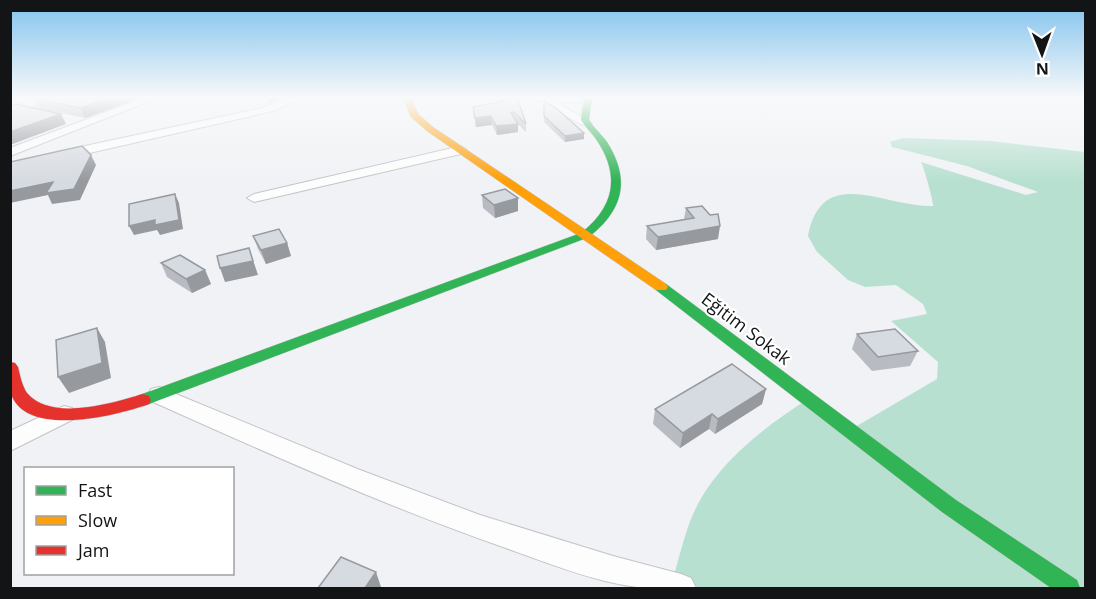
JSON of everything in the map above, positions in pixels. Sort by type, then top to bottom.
[{"type":"street","points":[[10,152],[81,125]]},
{"type":"street","points":[[55,157],[124,140],[206,125]]},
{"type":"street","name":"Eğitim Sokak","points":[[427,125],[666,291],[949,506],[1069,588]]},
{"type":"street","points":[[10,367],[17,389],[24,400],[36,408],[64,414],[110,410],[159,395],[585,235],[601,227],[607,219],[616,191],[616,178],[607,151],[587,125]]},
{"type":"street","points":[[254,198],[461,150]]},
{"type":"street","points":[[159,395],[421,507],[507,539],[681,588]]},
{"type":"street","points":[[10,442],[64,414]]},
{"type":"green space","points":[[903,138],[991,141],[1085,152],[1085,588],[681,588],[671,586],[689,524],[709,485],[738,452],[772,423],[808,399],[850,430],[937,379],[938,362],[891,321],[927,314],[923,304],[896,285],[865,287],[848,280],[817,252],[808,236],[815,214],[827,201],[841,195],[858,194],[914,205],[933,206],[921,162],[1026,195],[1038,192],[967,166],[892,147],[890,142]]},
{"type":"building","points":[[10,125],[30,125],[10,132]]},
{"type":"building","points":[[553,125],[575,125],[584,133],[565,136]]},
{"type":"building","points":[[82,146],[91,155],[74,189],[46,193],[53,182],[10,191],[10,162]]},
{"type":"building","points":[[505,189],[518,198],[494,205],[482,195]]},
{"type":"building","points":[[175,194],[179,220],[155,225],[155,220],[129,226],[129,204]]},
{"type":"building","points":[[702,206],[710,215],[718,214],[720,226],[658,237],[647,226],[694,218],[686,208]]},
{"type":"building","points":[[279,229],[287,243],[261,250],[253,236]]},
{"type":"building","points":[[249,248],[253,261],[220,268],[217,256]]},
{"type":"building","points":[[180,255],[205,270],[186,279],[161,263]]},
{"type":"building","points":[[97,328],[102,363],[58,377],[56,340]]},
{"type":"building","points":[[895,329],[918,351],[878,357],[857,334]]},
{"type":"building","points":[[732,364],[766,389],[718,419],[712,414],[683,433],[655,409]]},
{"type":"building","points":[[341,557],[376,572],[365,588],[318,588]]},
{"type":"traffic: fast","points":[[143,400],[585,235],[596,226],[612,205],[616,181],[610,155],[588,125]]},
{"type":"traffic: fast","points":[[661,287],[949,506],[1069,588]]},
{"type":"traffic: slow","points":[[425,125],[661,287]]},
{"type":"traffic: jam","points":[[10,367],[22,398],[32,407],[46,412],[62,414],[98,412],[143,400]]}]
